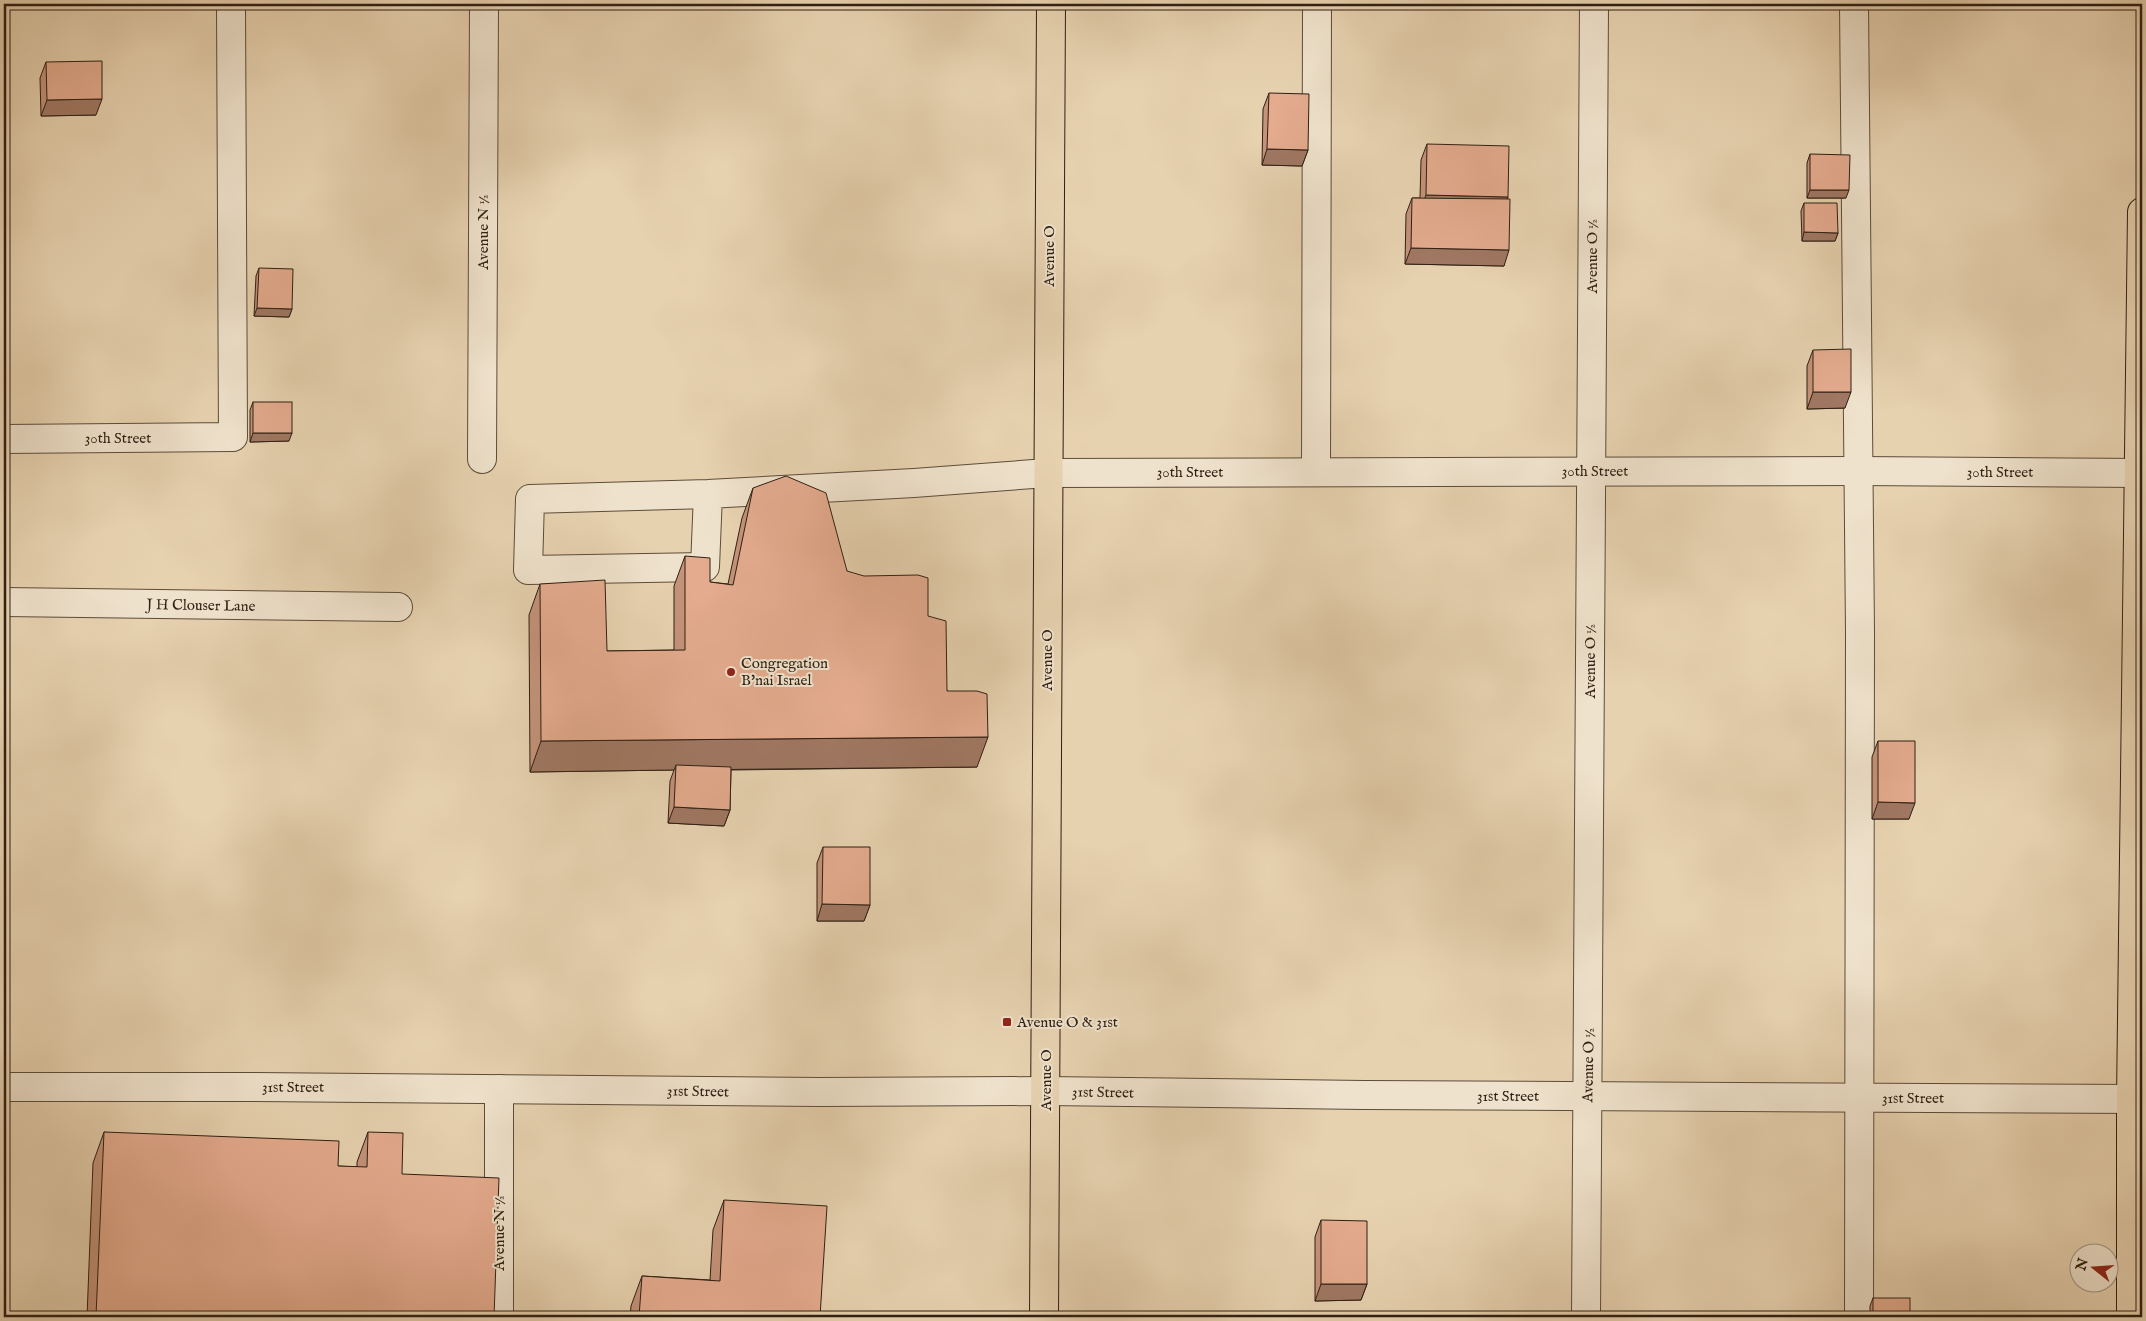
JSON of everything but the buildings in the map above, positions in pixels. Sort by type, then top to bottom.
[{"type":"main road","name":"Avenue O","points":[[1044,1317],[1050,4]]},
{"type":"main road","points":[[2131,1317],[2137,1099],[2142,212]]},
{"type":"street","name":"30th Street","points":[[4,439],[233,437],[231,4]]},
{"type":"street","name":"Avenue N ½","points":[[482,459],[484,4]]},
{"type":"street","points":[[1316,472],[1317,4]]},
{"type":"street","name":"Avenue O ½","points":[[1586,1317],[1594,4]]},
{"type":"street","points":[[1854,4],[1860,632],[1859,1317]]},
{"type":"street","name":"30th Street","points":[[708,494],[705,567],[528,570],[530,499],[708,494],[904,484],[1047,473],[1591,471],[2141,473]]},
{"type":"street","name":"J H Clouser Lane","points":[[4,602],[398,607]]},
{"type":"street","name":"31st Street","points":[[4,1087],[820,1092],[1046,1091],[2137,1099]]},
{"type":"street","name":"Avenue N ½","points":[[499,1089],[499,1317]]},
{"type":"place","name":"Congregation B'nai Israel","points":[[731,672]]},
{"type":"place","name":"Avenue O & 31st","points":[[1007,1022]]}]
